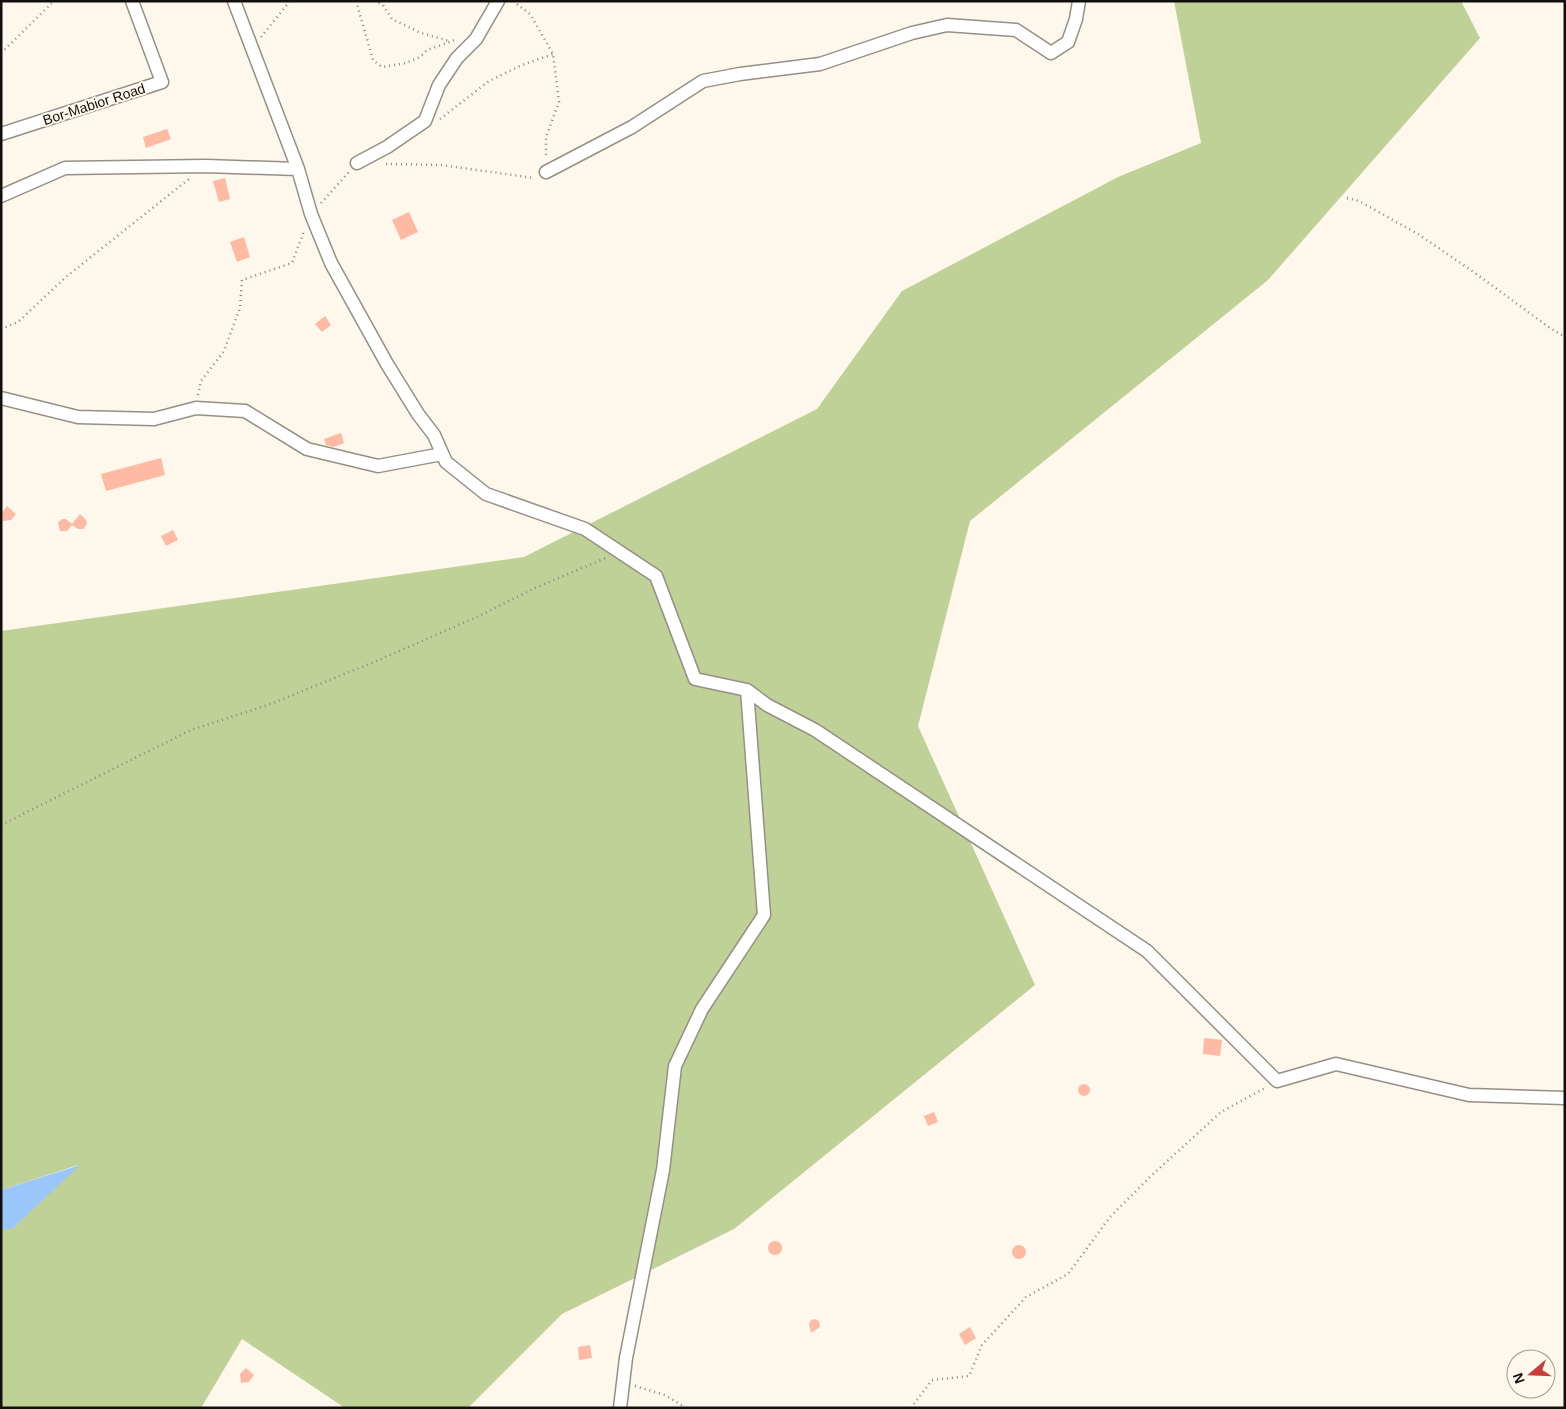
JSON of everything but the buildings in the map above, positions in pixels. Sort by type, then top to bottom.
[{"type":"street","name":"Bor-Mabior Road","points":[[1,134],[162,82],[132,1]]},
{"type":"street","points":[[234,1],[298,169],[310,214],[331,263],[363,323],[418,414],[434,435],[446,462],[486,494],[585,529],[656,576],[695,679],[747,690],[767,705],[815,730],[1147,951],[1277,1081],[1336,1064],[1469,1096],[1565,1098]]},
{"type":"street","points":[[358,163],[387,147],[425,121],[439,85],[457,58],[476,39],[498,1]]},
{"type":"street","points":[[546,172],[632,127],[703,81],[740,74],[820,64],[912,33],[947,25],[1016,30],[1051,53],[1068,42],[1076,19],[1079,1]]},
{"type":"street","points":[[1,196],[65,168],[206,166],[298,169]]},
{"type":"street","points":[[1,398],[78,417],[154,419],[196,408],[245,410],[307,448],[378,466],[442,454]]},
{"type":"street","points":[[620,1408],[626,1358],[662,1170],[675,1066],[702,1009],[764,915],[747,690]]},
{"type":"path","points":[[1,53],[54,1]]},
{"type":"path","points":[[250,45],[259,40],[290,1]]},
{"type":"path","points":[[356,1],[373,60],[382,66],[406,63],[420,57],[426,50],[450,42],[421,33],[392,19],[383,5],[374,1]]},
{"type":"path","points":[[386,164],[442,165],[537,178],[546,172],[546,137],[559,102],[553,54],[530,14],[513,1]]},
{"type":"path","points":[[415,129],[442,119],[455,109],[459,103],[489,81],[522,65],[553,54]]},
{"type":"path","points":[[196,408],[201,381],[224,351],[240,308],[242,280],[292,263],[310,214],[358,163]]},
{"type":"path","points":[[1,329],[18,322],[67,276],[206,166]]},
{"type":"path","points":[[1346,198],[1359,201],[1418,234],[1475,272],[1565,337]]},
{"type":"path","points":[[1,825],[191,730],[268,705],[374,662],[479,616],[535,588],[621,552]]},
{"type":"path","points":[[910,1408],[932,1380],[969,1376],[982,1345],[1026,1297],[1068,1274],[1110,1217],[1152,1175],[1221,1112],[1277,1081]]},
{"type":"path","points":[[623,1382],[665,1395],[686,1408]]},
{"type":"green space","points":[[1174,1],[1461,1],[1480,38],[1268,280],[970,521],[918,726],[1035,985],[734,1229],[562,1314],[468,1408],[345,1408],[242,1339],[201,1408],[1,1408],[1,1229],[12,1229],[78,1165],[1,1190],[1,631],[524,557],[817,409],[902,291],[1118,177],[1201,143]]},
{"type":"water","points":[[80,1165],[12,1229],[1,1229],[1,1190]]}]
